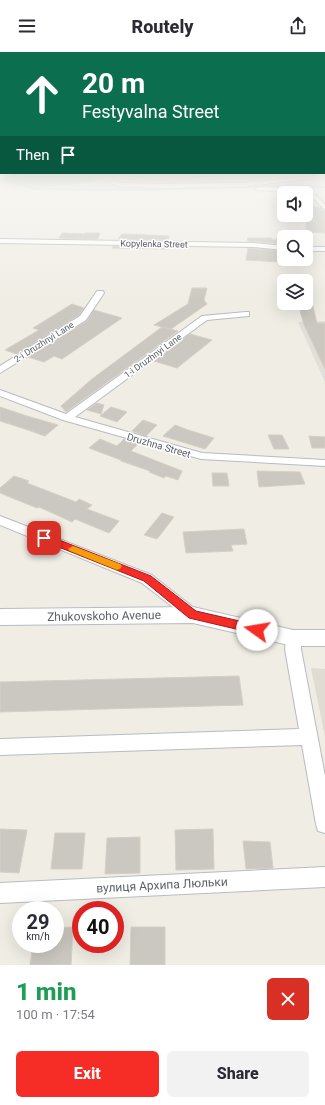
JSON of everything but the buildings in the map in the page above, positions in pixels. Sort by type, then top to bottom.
[{"type":"street","name":"Kopylenka Street","points":[[0,242],[246,245],[277,247]]},
{"type":"street","points":[[313,249],[325,249]]},
{"type":"street","name":"2-i Druzhnyi Lane","points":[[0,370],[83,318],[100,293]]},
{"type":"street","name":"1-i Druzhnyi Lane","points":[[67,418],[205,318],[246,314]]},
{"type":"street","name":"Druzhna Street","points":[[0,393],[67,418],[201,456],[325,463]]},
{"type":"street","points":[[0,520],[147,578],[193,615]]},
{"type":"street","name":"Zhukovskoho Avenue","points":[[0,617],[193,615],[293,638],[325,638]]},
{"type":"street","points":[[293,638],[293,649],[308,737],[325,824]]},
{"type":"street","points":[[0,747],[308,737]]},
{"type":"street","name":"вулиця Архипа Люльки","points":[[0,893],[325,877]]},
{"type":"shaded area","points":[[325,321],[325,382],[298,322]]},
{"type":"shaded area","points":[[311,668],[325,669],[325,737]]},
{"type":"slow traffic","points":[[73,549],[117,566]]},
{"type":"route","points":[[44,538],[147,578],[193,615],[257,630]]}]
